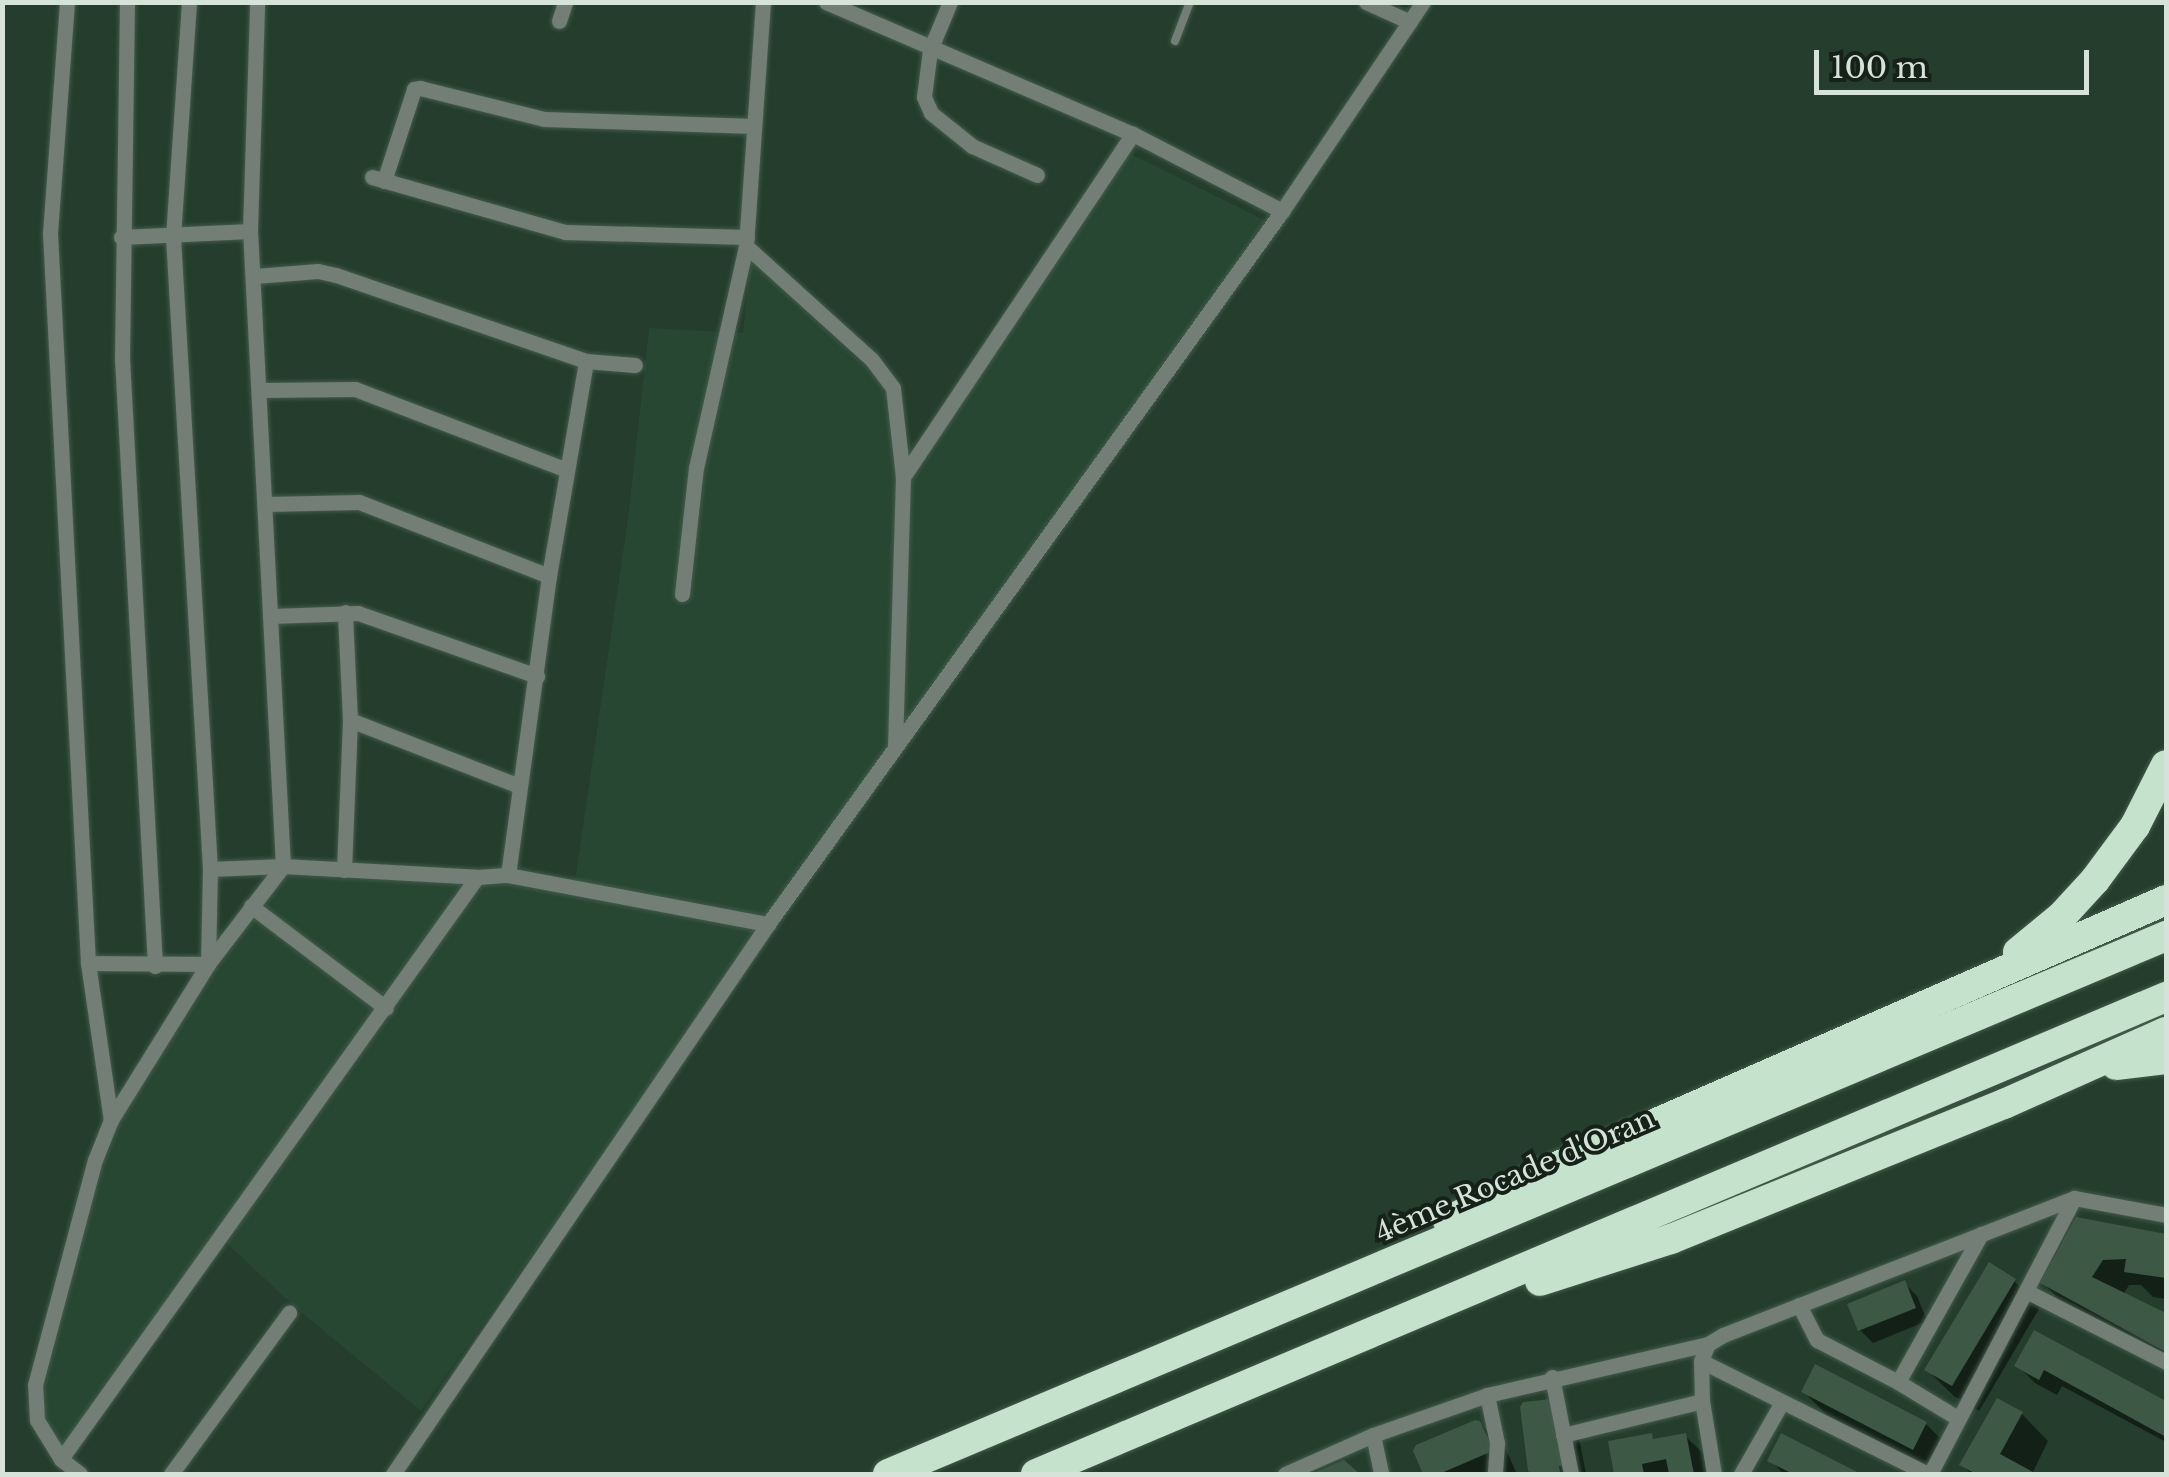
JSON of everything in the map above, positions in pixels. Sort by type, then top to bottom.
[{"type":"highway","points":[[1980,981],[2062,916],[2096,880],[2135,826],[2166,765]]},
{"type":"highway","points":[[1295,1306],[1403,1244],[1540,1174],[2166,900]]},
{"type":"highway","name":"4ème Rocade d'Oran","points":[[888,1474],[1295,1306],[2166,936]]},
{"type":"highway","points":[[1036,1474],[1427,1313],[2166,997]]},
{"type":"highway","points":[[1427,1313],[1671,1238],[2166,1032]]},
{"type":"highway","points":[[2074,1073],[2166,1059]]},
{"type":"street","points":[[67,2],[50,233],[88,962],[111,1120]]},
{"type":"street","points":[[127,2],[122,358],[156,966]]},
{"type":"street","points":[[189,2],[173,237],[210,869],[208,964]]},
{"type":"street","points":[[80,1474],[62,1460],[37,1420],[35,1385],[60,1302],[78,1217],[111,1120],[208,964],[282,866],[250,231],[257,2]]},
{"type":"street","points":[[559,21],[565,2]]},
{"type":"street","points":[[682,594],[696,468],[746,242],[762,2]]},
{"type":"street","points":[[826,2],[930,50],[1133,134],[1282,211]]},
{"type":"street","points":[[950,2],[930,50],[924,97],[930,113],[972,146],[1037,174]]},
{"type":"street","points":[[1366,2],[1410,22]]},
{"type":"street","points":[[393,1474],[768,924],[1282,211],[1423,2]]},
{"type":"street","points":[[754,126],[544,119],[420,88],[414,90],[378,179],[566,232],[746,242],[872,360],[893,388],[902,477],[896,744]]},
{"type":"street","points":[[902,477],[1133,134]]},
{"type":"street","points":[[121,237],[250,231]]},
{"type":"street","points":[[255,276],[318,271],[336,274],[586,362],[635,366]]},
{"type":"street","points":[[508,875],[517,785],[538,676],[549,576],[586,362]]},
{"type":"street","points":[[260,390],[355,389],[567,470]]},
{"type":"street","points":[[266,504],[359,502],[549,576]]},
{"type":"street","points":[[271,616],[345,612],[538,676]]},
{"type":"street","points":[[344,870],[350,720],[345,612]]},
{"type":"street","points":[[350,720],[517,785]]},
{"type":"street","points":[[210,869],[282,866],[477,877],[508,875],[768,924]]},
{"type":"street","points":[[62,1460],[477,877]]},
{"type":"street","points":[[252,906],[386,1008]]},
{"type":"street","points":[[88,962],[208,964]]},
{"type":"street","points":[[1701,1361],[1929,1474],[2074,1198]]},
{"type":"street","points":[[1285,1474],[1373,1436],[1487,1395],[1708,1344],[2074,1198],[2166,1215]]},
{"type":"street","points":[[1898,1382],[1981,1234]]},
{"type":"street","points":[[2026,1291],[2166,1362]]},
{"type":"street","points":[[1799,1305],[1817,1340],[1959,1419]]},
{"type":"street","points":[[171,1474],[289,1313]]},
{"type":"street","points":[[1708,1344],[1701,1361],[1702,1402],[1714,1474]]},
{"type":"street","points":[[1552,1377],[1570,1474]]},
{"type":"street","points":[[1487,1395],[1497,1442],[1495,1474]]},
{"type":"street","points":[[1563,1436],[1702,1402]]},
{"type":"street","points":[[1742,1474],[1782,1402]]},
{"type":"street","points":[[1373,1436],[1381,1474]]},
{"type":"lane","points":[[1175,41],[1190,2]]},
{"type":"shaded area","points":[[1125,151],[1266,221],[421,1411],[296,1308],[221,1238],[61,1459],[25,1408],[87,1201],[120,1113],[228,944],[290,862],[574,888],[628,518],[649,328],[743,333],[750,260],[883,383],[900,415],[910,473]]},
{"type":"building","points":[[2076,1217],[2166,1234],[2166,1278],[2124,1272],[2126,1259],[2103,1260],[2092,1277],[2166,1313],[2166,1352],[2040,1283]]},
{"type":"building","points":[[1989,1262],[2016,1279],[1952,1386],[1924,1370]]},
{"type":"building","points":[[1905,1280],[1916,1308],[1858,1331],[1847,1304]]},
{"type":"building","points":[[2034,1330],[2166,1401],[2166,1437],[2044,1370],[2039,1380],[2014,1366]]},
{"type":"building","points":[[1815,1364],[1927,1422],[1913,1450],[1801,1392]]},
{"type":"building","points":[[1997,1398],[2023,1412],[2000,1454],[2037,1474],[1976,1474],[1959,1465]]},
{"type":"building","points":[[1551,1399],[1564,1465],[1559,1466],[1560,1472],[1533,1474],[1528,1471],[1520,1407],[1523,1402]]},
{"type":"building","points":[[1480,1421],[1492,1447],[1488,1453],[1439,1474],[1423,1474],[1413,1451],[1416,1445]]},
{"type":"building","points":[[1652,1433],[1653,1439],[1686,1433],[1694,1474],[1669,1474],[1666,1459],[1642,1464],[1644,1474],[1614,1474],[1608,1441]]},
{"type":"building","points":[[1781,1433],[1861,1474],[1793,1474],[1767,1461]]},
{"type":"building","points":[[1344,1460],[1360,1474],[1311,1474]]}]
